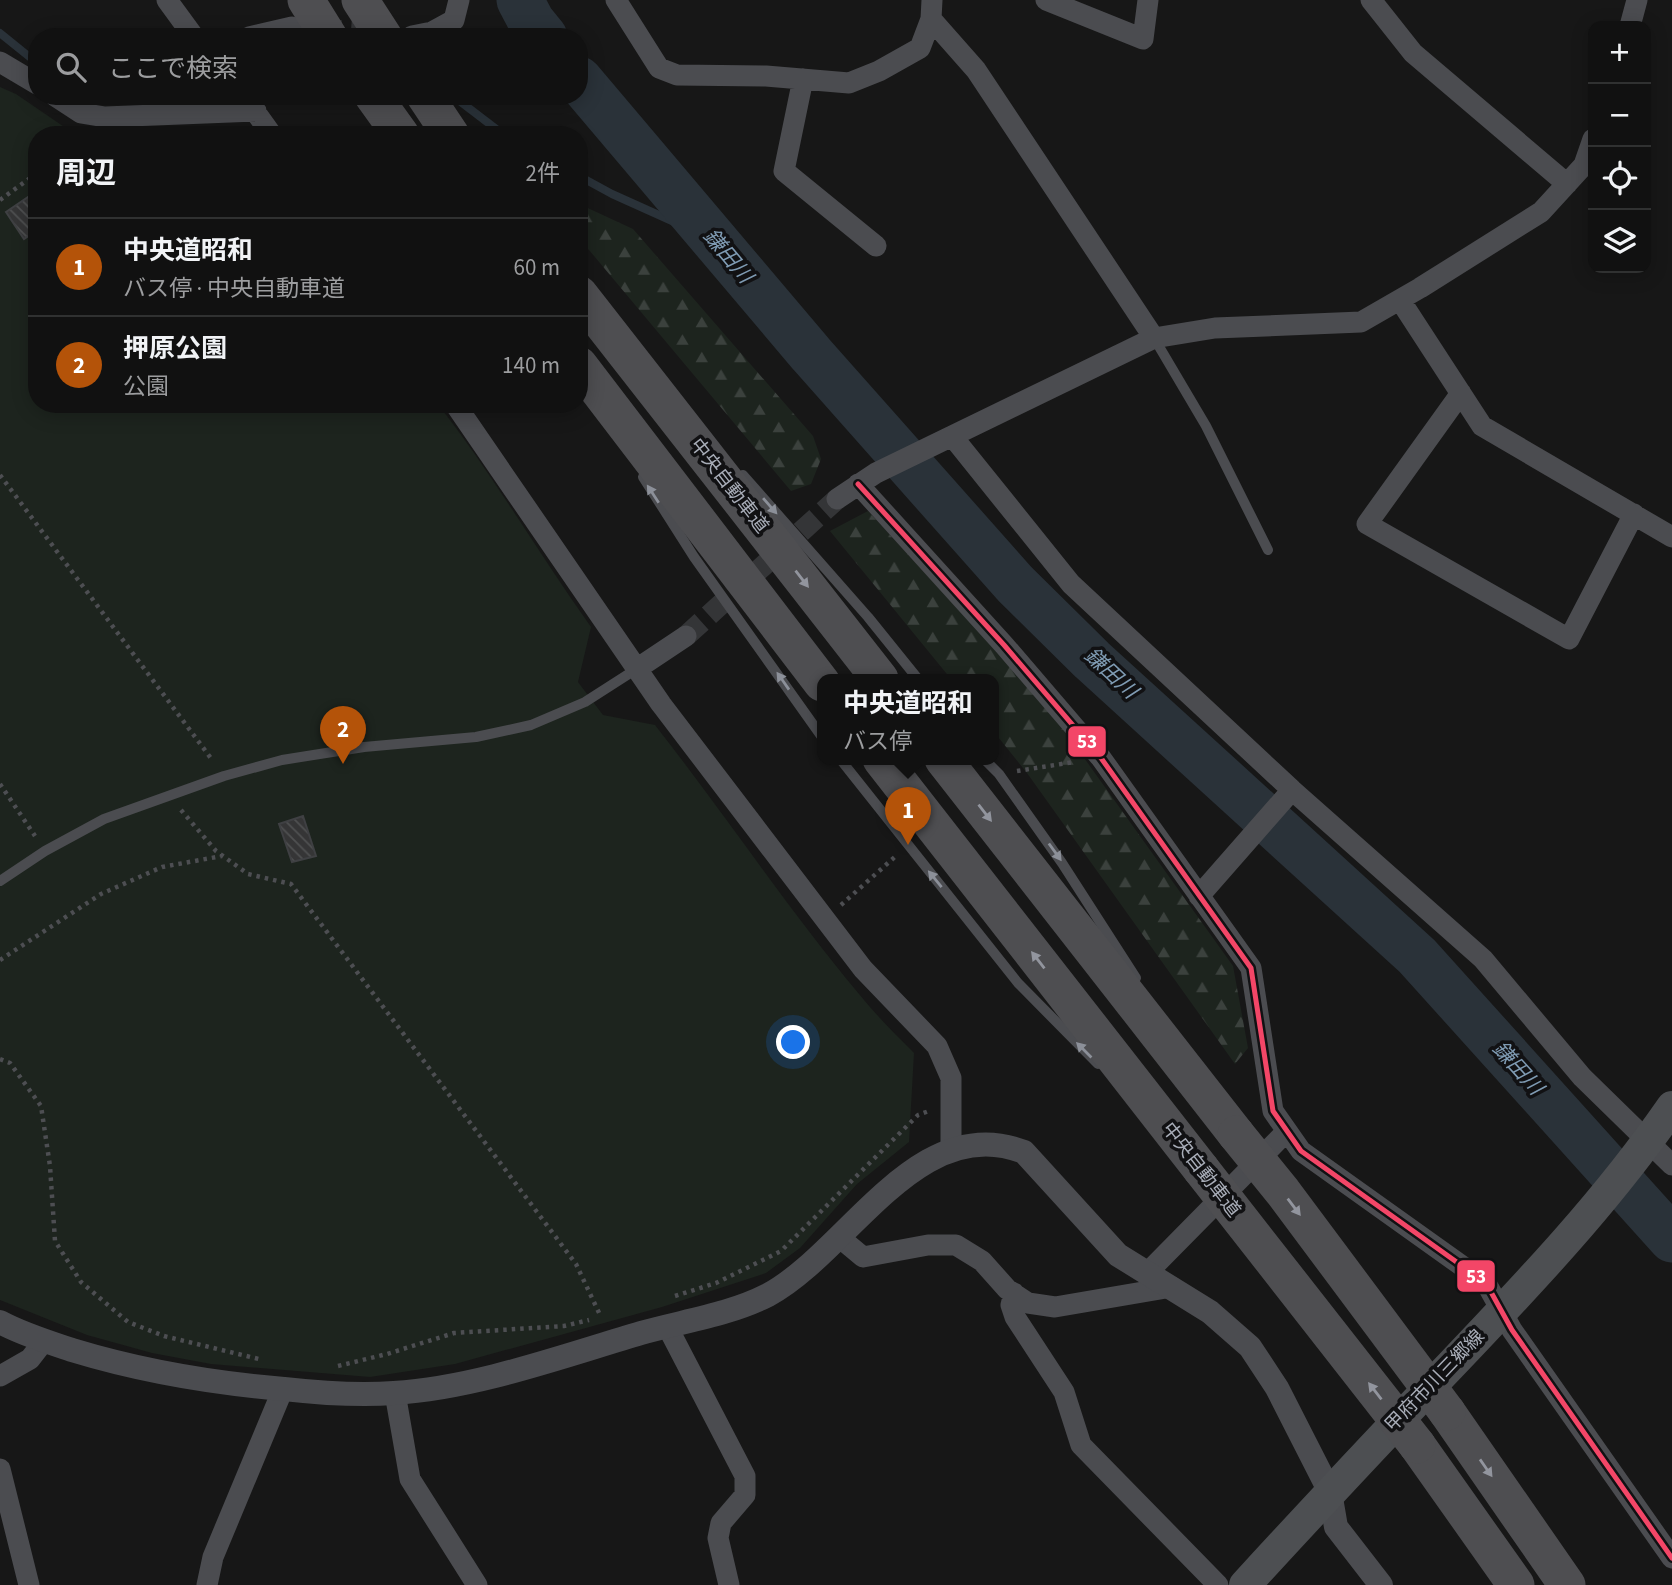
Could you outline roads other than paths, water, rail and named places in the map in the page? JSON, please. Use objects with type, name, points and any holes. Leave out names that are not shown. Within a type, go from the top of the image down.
[{"type":"highway","points":[[360,0],[378,28]]},
{"type":"highway","points":[[299,13],[318,28]]},
{"type":"highway","points":[[379,105],[395,126]]},
{"type":"highway","points":[[431,105],[445,126]]},
{"type":"highway","name":"中央自動車道","points":[[588,303],[876,674]]},
{"type":"highway","points":[[588,377],[817,676]]},
{"type":"highway","name":"中央自動車道","points":[[886,765],[1417,1445],[1516,1585]]},
{"type":"highway","points":[[948,765],[1283,1192],[1447,1412],[1567,1585]]},
{"type":"main road","name":"甲府市川三郷線","points":[[1245,1585],[1330,1492],[1529,1285],[1597,1207],[1672,1107]]},
{"type":"street","points":[[167,0],[187,28]]},
{"type":"street","points":[[439,28],[454,20],[459,0]]},
{"type":"street","points":[[616,0],[659,68],[677,75],[765,76],[849,83],[879,71],[920,48],[932,10]]},
{"type":"street","points":[[1046,0],[1143,39],[1148,0]]},
{"type":"street","points":[[1371,0],[1413,53],[1567,184]]},
{"type":"street","points":[[1631,21],[1637,0]]},
{"type":"street","points":[[932,10],[976,70],[1154,338]]},
{"type":"street","points":[[268,28],[299,13]]},
{"type":"street","points":[[0,62],[28,79]]},
{"type":"street","points":[[803,79],[784,171],[876,246]]},
{"type":"street","points":[[69,105],[81,113],[105,117],[239,105]]},
{"type":"street","points":[[251,105],[266,126]]},
{"type":"street","points":[[837,499],[867,479],[1154,338],[1215,328],[1361,322],[1541,212],[1584,164],[1590,147]]},
{"type":"street","points":[[1401,300],[1482,426],[1672,537]]},
{"type":"street","points":[[1461,393],[1367,524],[1569,639],[1634,514]]},
{"type":"street","points":[[461,413],[661,704],[863,969],[937,1046],[951,1078],[951,1150]]},
{"type":"street","points":[[946,439],[1071,584],[1292,790],[1483,959],[1582,1077],[1645,1146],[1672,1165]]},
{"type":"street","points":[[867,479],[1101,758],[1251,968],[1273,1111],[1301,1151],[1486,1283],[1503,1310],[1511,1330],[1672,1558]]},
{"type":"street","points":[[638,668],[686,636]]},
{"type":"street","points":[[1199,896],[1292,790]]},
{"type":"street","points":[[1149,1272],[1287,1131]]},
{"type":"street","points":[[0,1322],[44,1341],[94,1357],[169,1374],[335,1394],[395,1394],[457,1384],[741,1307],[769,1294],[806,1269],[900,1180],[926,1162],[951,1150],[974,1144],[1005,1144],[1024,1152],[1118,1255],[1209,1312],[1250,1347],[1277,1388],[1330,1492],[1336,1527],[1381,1585]]},
{"type":"street","points":[[839,1237],[863,1256],[928,1245],[956,1245],[982,1261],[1007,1289],[1028,1303],[1055,1307],[1171,1287]]},
{"type":"street","points":[[1014,1293],[1012,1305],[1015,1317],[1064,1392],[1081,1445],[1218,1585]]},
{"type":"street","points":[[667,1326],[745,1476],[745,1495],[721,1523],[718,1538],[729,1585]]},
{"type":"street","points":[[0,1376],[30,1359],[44,1341]]},
{"type":"street","points":[[207,1585],[213,1557],[283,1389]]},
{"type":"street","points":[[395,1394],[410,1479],[477,1585]]},
{"type":"street","points":[[0,1469],[29,1585]]},
{"type":"lane","points":[[588,301],[678,402]]},
{"type":"lane","points":[[1154,338],[1206,426],[1268,550]]},
{"type":"lane","points":[[588,393],[601,413]]},
{"type":"lane","points":[[733,464],[868,617],[914,674]]},
{"type":"lane","points":[[637,468],[694,557],[817,730]]},
{"type":"lane","points":[[0,881],[45,851],[104,819],[224,776],[282,760],[364,747],[476,737],[531,725],[585,702],[638,668]]},
{"type":"lane","points":[[845,765],[1018,983],[1104,1071]]},
{"type":"lane","points":[[990,765],[1062,863],[1142,987]]},
{"type":"lane","points":[[1163,1021],[1236,1134]]},
{"type":"lane","points":[[1133,1100],[1201,1169]]},
{"type":"waterway","name":"鎌田川","points":[[520,0],[537,28]]},
{"type":"waterway","points":[[0,33],[28,56]]},
{"type":"waterway","name":"鎌田川","points":[[588,91],[811,354],[1015,584],[1092,660],[1417,956],[1672,1239]]},
{"type":"waterway","points":[[465,105],[492,126]]},
{"type":"waterway","points":[[588,181],[712,239]]},
{"type":"tunnel","points":[[686,636],[837,499]]},
{"type":"place","name":"押原公園","points":[[343,764]]},
{"type":"place","name":"中央道昭和","points":[[908,845]]}]
